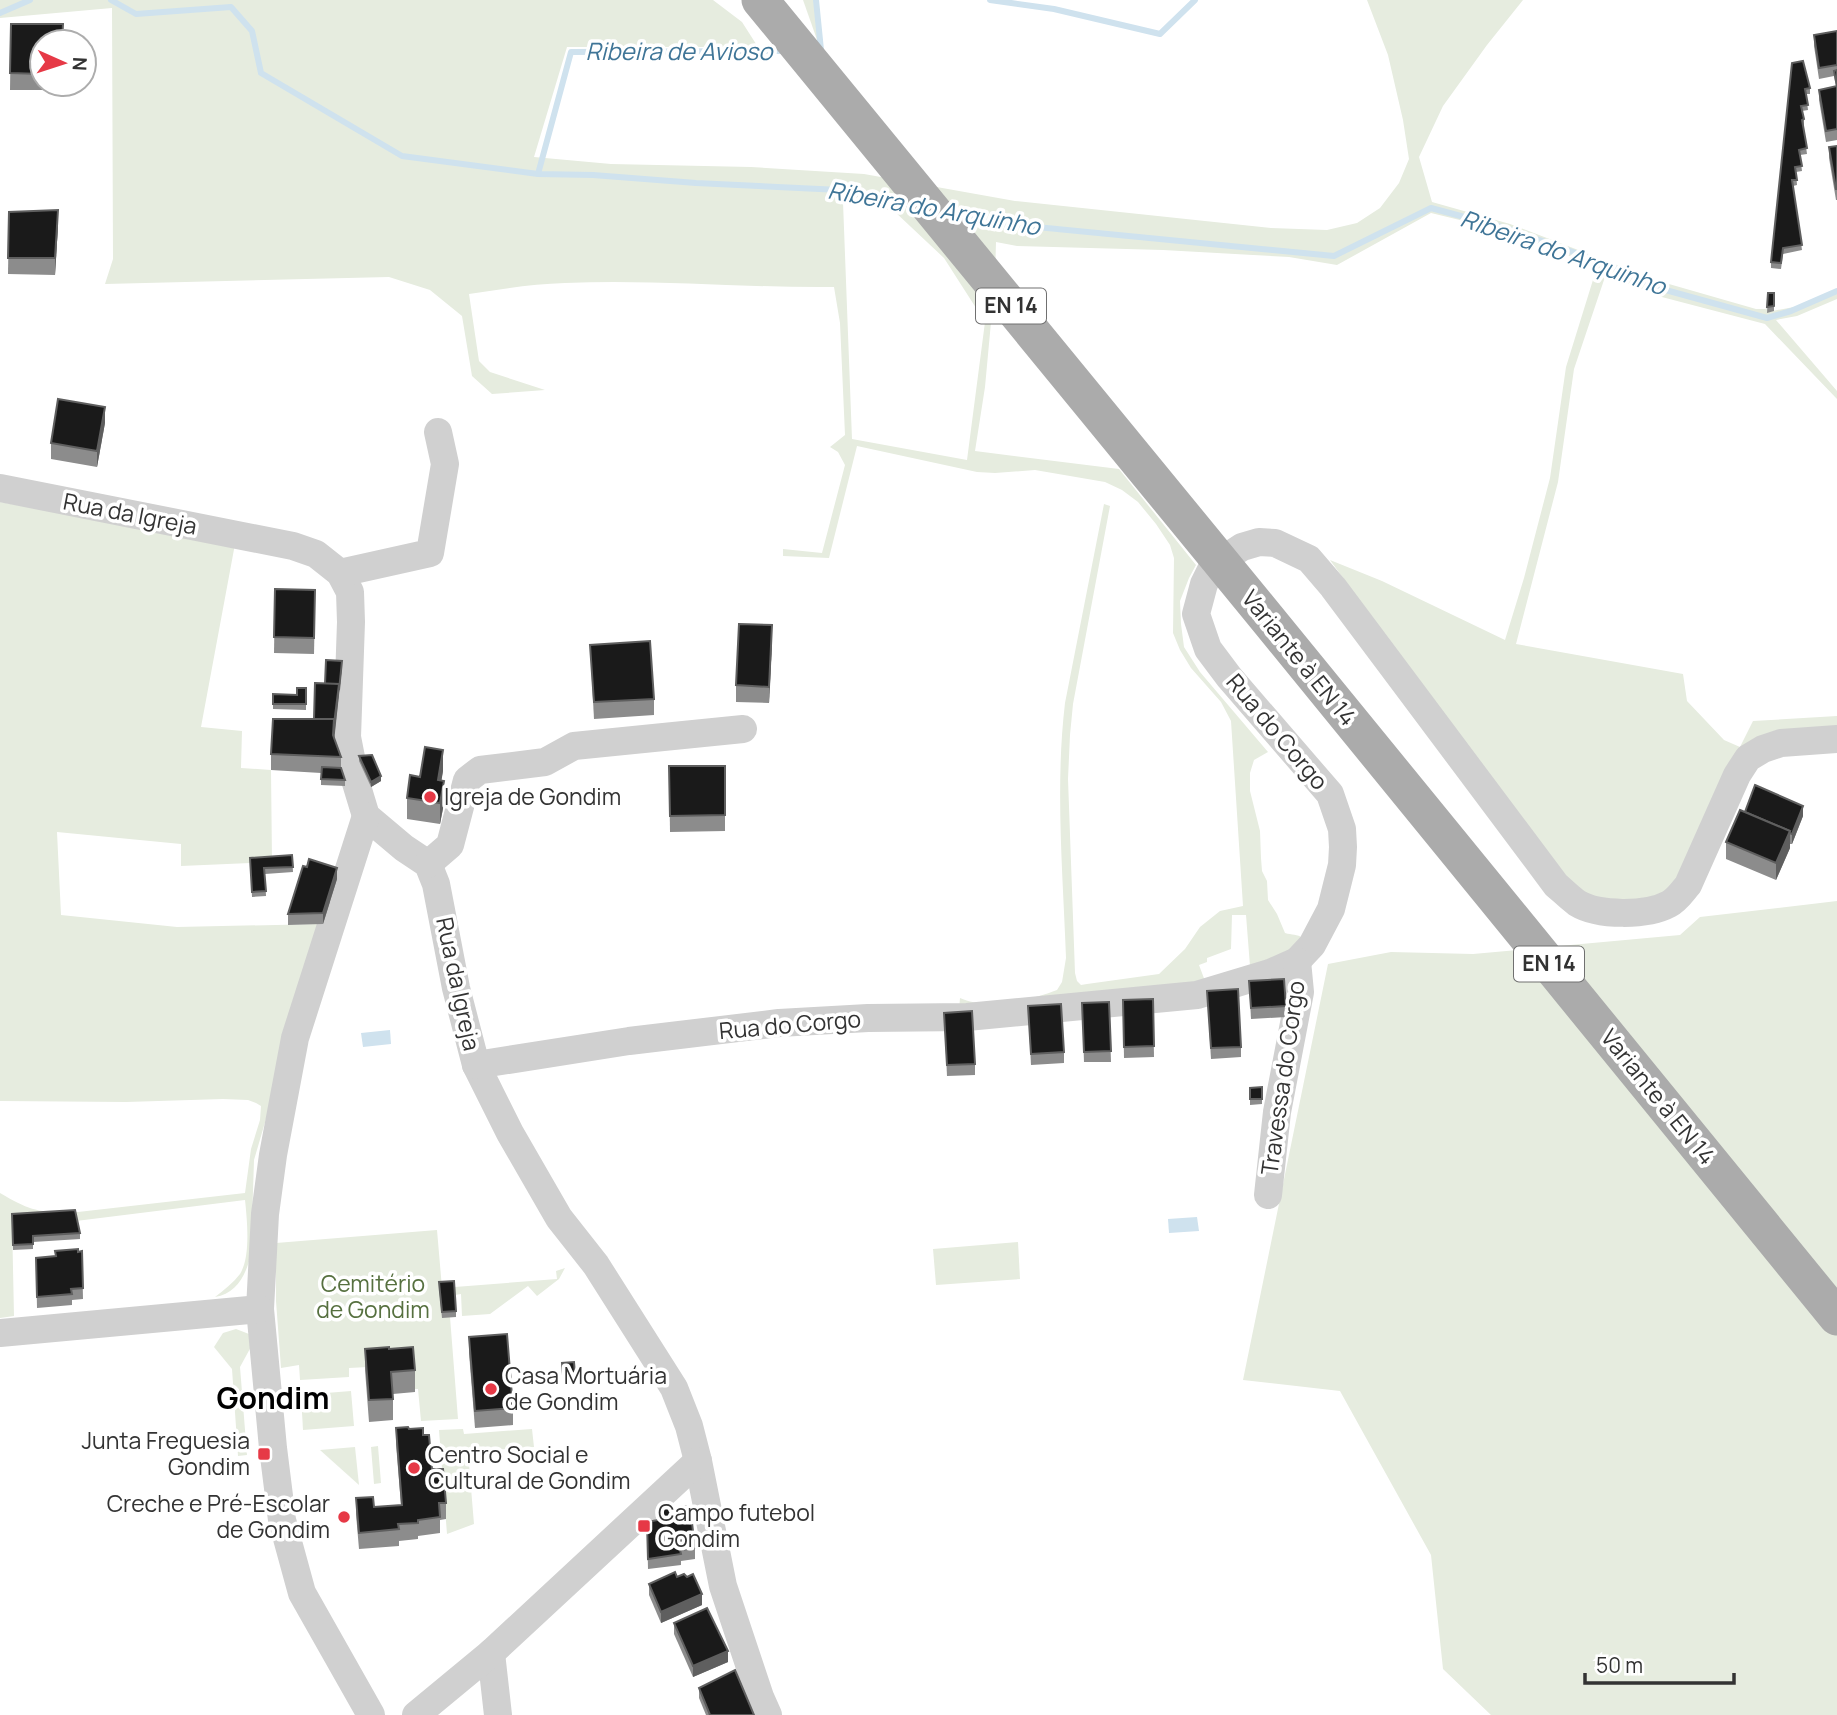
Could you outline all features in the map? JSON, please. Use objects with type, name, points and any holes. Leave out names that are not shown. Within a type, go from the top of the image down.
[{"type":"main road","name":"Variante à EN 14","points":[[760,0],[1837,1317]]},
{"type":"street","points":[[438,432],[445,464],[430,553],[340,573],[350,592],[347,737],[366,816],[428,864],[450,845],[467,779],[480,770],[545,762],[574,746],[743,729]]},
{"type":"street","name":"Rua da Igreja","points":[[0,488],[293,546],[316,554],[340,573]]},
{"type":"street","name":"Rua do Corgo","points":[[476,1065],[629,1041],[779,1023],[868,1018],[967,1017],[1197,995],[1270,973],[1297,961],[1312,945],[1331,909],[1342,865],[1342,829],[1330,794],[1208,649],[1196,614],[1204,584],[1213,566],[1242,547],[1259,542],[1275,543],[1309,559],[1333,587],[1556,885],[1578,904],[1599,911],[1622,913],[1644,912],[1676,900],[1688,885],[1737,775],[1748,758],[1781,743],[1837,739]]},
{"type":"street","points":[[366,816],[295,1038],[265,1214],[260,1309],[282,1520],[302,1593],[371,1715]]},
{"type":"street","name":"Rua da Igreja","points":[[428,864],[436,884],[456,988],[476,1065],[510,1133],[559,1218],[596,1265],[674,1388],[689,1426],[698,1461],[723,1586],[768,1715]]},
{"type":"street","name":"Travessa do Corgo","points":[[1268,1195],[1277,1112],[1300,992],[1297,961]]},
{"type":"street","points":[[0,1333],[260,1309]]},
{"type":"street","points":[[416,1715],[491,1653],[698,1461]]},
{"type":"street","points":[[491,1653],[498,1715]]},
{"type":"green space","points":[[0,0],[713,0],[742,22],[758,47],[567,47],[534,157],[611,164],[751,167],[864,174],[1015,201],[1271,228],[1327,230],[1357,223],[1380,208],[1399,183],[1409,159],[1388,55],[1367,0],[1523,0],[1443,106],[1419,157],[1432,202],[1510,224],[1662,282],[1756,309],[1767,309],[1767,312],[1794,307],[1837,289],[1837,299],[1797,316],[1776,320],[1837,391],[1837,399],[1765,324],[1658,296],[1606,274],[1574,369],[1558,482],[1516,644],[1683,674],[1687,701],[1724,740],[1740,747],[1753,721],[1837,716],[1837,731],[1785,734],[1758,742],[1743,755],[1688,871],[1671,894],[1661,901],[1643,907],[1625,908],[1595,901],[1579,892],[1556,872],[1330,560],[1382,581],[1505,640],[1550,478],[1566,367],[1597,267],[1505,231],[1431,213],[1337,265],[1289,257],[1017,246],[996,242],[985,387],[975,451],[1119,469],[1196,565],[1180,601],[1184,647],[1200,672],[1268,752],[1254,760],[1250,773],[1250,791],[1260,831],[1262,871],[1267,881],[1268,900],[1285,933],[1303,938],[1277,962],[1252,968],[1246,915],[1232,915],[1231,949],[1207,958],[1207,962],[1199,965],[1205,981],[1166,989],[1076,996],[1072,999],[959,1010],[960,998],[982,1003],[1008,1002],[1057,990],[1062,982],[1066,958],[1061,831],[1062,735],[1065,703],[1104,504],[1110,506],[1073,704],[1070,735],[1068,779],[1077,981],[1081,985],[1159,974],[1185,949],[1200,927],[1220,911],[1243,906],[1231,721],[1221,702],[1191,668],[1180,650],[1173,633],[1174,558],[1170,545],[1138,502],[1105,482],[1035,470],[977,472],[857,446],[829,558],[783,556],[783,549],[822,553],[845,465],[838,452],[830,447],[845,435],[840,323],[834,287],[598,282],[541,284],[469,294],[479,361],[490,372],[545,390],[492,394],[472,376],[462,316],[430,290],[389,277],[105,284],[113,259],[112,8],[0,18]],"holes":[[[843,202],[894,211],[944,258],[985,322],[967,460],[852,439]]]},
{"type":"green space","points":[[803,0],[816,0],[821,51]]},
{"type":"green space","points":[[0,502],[235,544],[201,727],[242,731],[241,768],[271,770],[272,862],[181,866],[181,844],[57,832],[61,915],[177,927],[320,924],[254,1160],[249,1261],[240,1281],[223,1295],[215,1297],[240,1274],[246,1258],[245,1200],[76,1221],[12,1220],[14,1316],[0,1318],[0,1193],[29,1208],[78,1212],[245,1193],[261,1106],[248,1100],[223,1099],[126,1102],[0,1101]]},
{"type":"green space","points":[[1837,901],[1837,1715],[1491,1715],[1443,1669],[1431,1555],[1340,1391],[1243,1380],[1328,964],[1391,952],[1473,954],[1680,935],[1700,917]]},
{"type":"green space","name":"Cemitério de Gondim","points":[[437,1230],[442,1288],[557,1279],[556,1271],[565,1268],[559,1279],[537,1296],[528,1286],[490,1314],[462,1316],[461,1294],[455,1295],[450,1317],[458,1419],[421,1421],[418,1389],[368,1367],[349,1368],[349,1377],[300,1380],[299,1365],[281,1368],[276,1301],[276,1243]]},
{"type":"green space","points":[[1018,1242],[1020,1279],[936,1285],[933,1249]]},
{"type":"green space","points":[[236,1329],[249,1334],[252,1345],[240,1367],[247,1455],[238,1456],[232,1369],[214,1347],[223,1333]]},
{"type":"green space","points":[[351,1391],[354,1426],[303,1430],[301,1395]]},
{"type":"green space","points":[[463,1429],[464,1434],[532,1429],[534,1447],[468,1452],[474,1524],[447,1534],[439,1430]]},
{"type":"green space","points":[[378,1446],[381,1483],[374,1484],[371,1447]]},
{"type":"green space","points":[[355,1447],[359,1485],[320,1450]]},
{"type":"water","points":[[390,1030],[391,1044],[363,1047],[361,1033]]},
{"type":"water","points":[[1197,1217],[1199,1231],[1169,1233],[1168,1219]]},
{"type":"building","points":[[11,24],[63,24],[63,28],[28,28],[28,74],[10,73]]},
{"type":"building","points":[[1837,31],[1837,65],[1819,68],[1814,35]]},
{"type":"building","points":[[1803,61],[1810,88],[1805,89],[1808,105],[1801,106],[1807,148],[1799,150],[1802,166],[1795,167],[1797,180],[1792,180],[1802,245],[1783,248],[1781,263],[1771,262],[1792,63]]},
{"type":"building","points":[[1837,86],[1837,129],[1826,131],[1819,90]]},
{"type":"building","points":[[1837,146],[1837,189],[1836,189],[1829,147]]},
{"type":"building","points":[[58,210],[55,258],[8,258],[9,212]]},
{"type":"building","points":[[1768,293],[1774,293],[1774,306],[1767,307]]},
{"type":"building","points":[[58,399],[105,407],[97,451],[51,443]]},
{"type":"building","points":[[275,589],[315,590],[314,638],[274,637]]},
{"type":"building","points":[[739,624],[772,625],[769,687],[736,685]]},
{"type":"building","points":[[650,641],[654,699],[594,702],[590,645]]},
{"type":"building","points":[[326,660],[342,661],[339,690],[339,684],[325,684]]},
{"type":"building","points":[[315,683],[339,684],[334,724],[334,719],[314,719]]},
{"type":"building","points":[[297,688],[306,688],[306,704],[273,704],[273,694],[297,695]]},
{"type":"building","points":[[273,719],[334,719],[333,735],[341,757],[271,754]]},
{"type":"building","points":[[425,747],[443,750],[438,780],[444,781],[440,803],[407,798],[410,775],[420,777]]},
{"type":"building","points":[[372,755],[381,776],[371,782],[359,756]]},
{"type":"building","points":[[669,766],[725,766],[725,815],[670,816]]},
{"type":"building","points":[[322,767],[341,768],[345,780],[321,779]]},
{"type":"building","points":[[1755,785],[1803,806],[1792,834],[1745,812]]},
{"type":"building","points":[[1740,810],[1790,831],[1776,863],[1726,842]]},
{"type":"building","points":[[292,855],[293,867],[264,868],[266,891],[252,892],[250,858]]},
{"type":"building","points":[[309,859],[337,868],[323,913],[288,914],[303,866],[307,867]]},
{"type":"building","points":[[1284,979],[1286,1006],[1251,1008],[1249,981]]},
{"type":"building","points":[[1238,989],[1241,1047],[1211,1048],[1207,991]]},
{"type":"building","points":[[1153,999],[1154,1046],[1124,1047],[1123,1000]]},
{"type":"building","points":[[1109,1002],[1111,1051],[1084,1052],[1082,1003]]},
{"type":"building","points":[[1061,1004],[1064,1052],[1031,1054],[1028,1006]]},
{"type":"building","points":[[972,1011],[975,1064],[947,1065],[944,1013]]},
{"type":"building","points":[[1262,1087],[1262,1099],[1250,1099],[1250,1088]]},
{"type":"building","points":[[75,1210],[80,1233],[33,1236],[33,1244],[13,1245],[12,1214]]},
{"type":"building","points":[[78,1249],[78,1252],[82,1251],[83,1288],[71,1289],[72,1294],[37,1297],[36,1258],[56,1256],[55,1251]]},
{"type":"building","points":[[454,1281],[456,1311],[442,1312],[439,1282]]},
{"type":"building","name":"Casa Mortuária de Gondim","points":[[507,1334],[513,1408],[475,1411],[469,1337]]},
{"type":"building","points":[[413,1347],[415,1370],[391,1372],[393,1399],[369,1400],[365,1349]]},
{"type":"building","points":[[574,1362],[575,1374],[563,1375],[562,1363]]},
{"type":"building","points":[[396,1428],[423,1428],[423,1435],[429,1435],[432,1469],[443,1469],[446,1503],[439,1503],[440,1517],[418,1520],[418,1523],[398,1524],[399,1529],[359,1533],[356,1498],[373,1497],[374,1507],[402,1505]]},
{"type":"building","points":[[690,1506],[695,1548],[680,1550],[681,1554],[648,1559],[647,1522],[663,1519],[662,1509]]},
{"type":"building","points":[[675,1572],[677,1577],[693,1574],[702,1594],[661,1612],[649,1584]]},
{"type":"building","points":[[707,1608],[728,1651],[693,1666],[674,1623]]},
{"type":"building","points":[[735,1670],[754,1715],[710,1715],[699,1688]]},
{"type":"waterway","name":"Ribeira do Arquinho","points":[[0,13],[30,0]]},
{"type":"waterway","name":"Ribeira do Arquinho","points":[[111,0],[136,14],[231,7],[252,31],[261,73],[402,156],[538,174],[840,190],[911,205]]},
{"type":"waterway","name":"Ribeira de Avioso","points":[[816,0],[821,50]]},
{"type":"waterway","name":"Ribeira de Avioso","points":[[990,0],[1054,9],[1160,34],[1195,0]]},
{"type":"waterway","name":"Ribeira de Avioso","points":[[538,174],[571,52],[786,51]]},
{"type":"waterway","name":"Ribeira do Arquinho","points":[[955,214],[995,223],[1334,256],[1431,208],[1509,229],[1603,263],[1662,289],[1767,318],[1791,311],[1837,291]]},
{"type":"place","name":"Igreja de Gondim","points":[[430,797]]},
{"type":"place","name":"Casa Mortuária de Gondim","points":[[491,1389]]},
{"type":"place","name":"Junta Freguesia Gondim","points":[[264,1454]]},
{"type":"place","name":"Centro Social e Cultural de Gondim","points":[[414,1468]]},
{"type":"place","name":"Creche e Pré-Escolar de Gondim","points":[[344,1517]]},
{"type":"place","name":"Campo futebol Gondim","points":[[644,1526]]},
{"type":"district","name":"Gondim","points":[[273,1399]]}]
